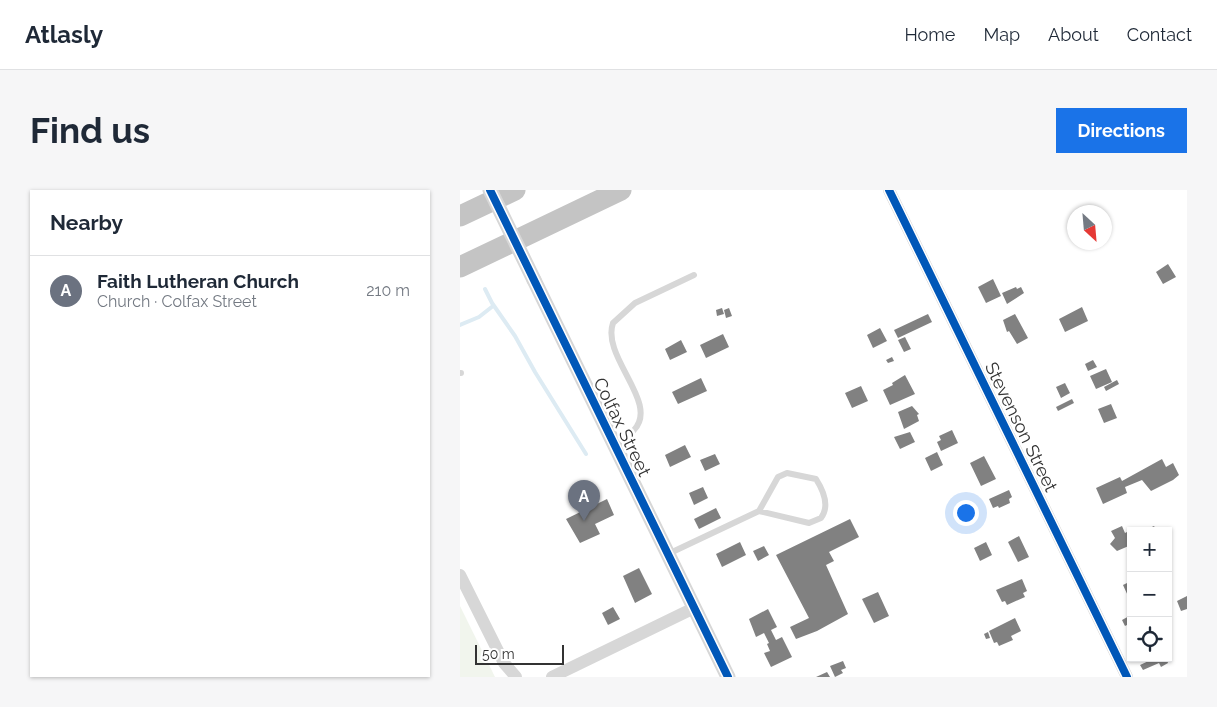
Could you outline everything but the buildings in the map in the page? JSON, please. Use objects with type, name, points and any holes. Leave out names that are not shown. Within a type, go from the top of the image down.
[{"type":"highway","points":[[460,216],[515,190]]},
{"type":"highway","points":[[460,267],[621,190]]},
{"type":"street","name":"Colfax Street","points":[[490,190],[728,677]]},
{"type":"street","name":"Stevenson Street","points":[[889,190],[1127,677]]},
{"type":"street","points":[[460,575],[500,657],[512,676]]},
{"type":"street","points":[[552,677],[694,608]]},
{"type":"lane","points":[[613,443],[634,430],[641,416],[636,397],[611,343],[613,323],[635,303],[694,275]]},
{"type":"lane","points":[[668,554],[760,511],[778,477],[787,473],[816,479],[821,487],[826,506],[821,518],[809,524],[760,511]]},
{"type":"shaded area","points":[[460,606],[495,677],[460,677]]},
{"type":"waterway","points":[[485,289],[586,454]]},
{"type":"waterway","points":[[460,325],[479,317],[493,306]]},
{"type":"cycle path","points":[[490,190],[728,677]]},
{"type":"cycle path","points":[[889,190],[1127,677]]},
{"type":"place","name":"Faith Lutheran Church","points":[[584,521]]}]
